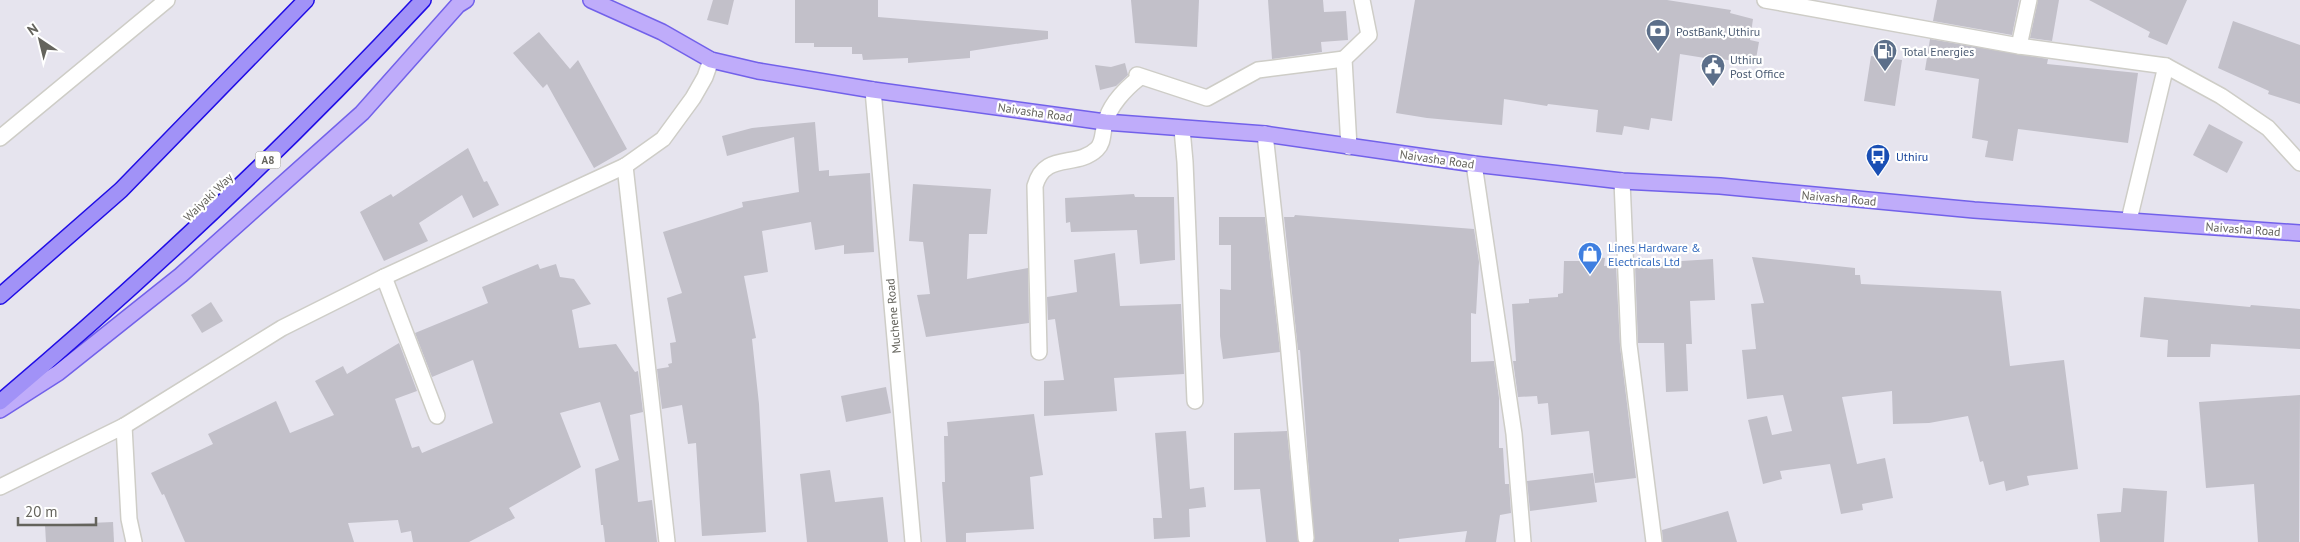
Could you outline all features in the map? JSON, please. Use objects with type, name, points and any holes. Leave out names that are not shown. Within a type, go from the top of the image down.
[{"type":"highway","points":[[0,296],[121,190],[306,0]]},
{"type":"highway","name":"Waiyaki Way","points":[[5,398],[169,255],[256,173],[423,0]]},
{"type":"main road","points":[[0,410],[58,373],[181,275],[362,113],[458,6],[466,0]]},
{"type":"main road","name":"Naivasha Road","points":[[591,0],[662,32],[711,60],[758,71],[873,90],[1105,122],[1265,134],[1474,164],[1622,180],[1720,186],[1825,198],[2300,233]]},
{"type":"street","points":[[0,138],[168,0]]},
{"type":"street","points":[[1039,352],[1035,186],[1038,174],[1047,166],[1090,154],[1098,148],[1102,140],[1105,122],[1124,90],[1139,78],[1137,75],[1207,98],[1258,70],[1344,58],[1369,36],[1362,0]]},
{"type":"street","points":[[1765,0],[2019,46],[2166,66],[2221,96],[2268,128],[2300,163]]},
{"type":"street","points":[[2019,46],[2029,0]]},
{"type":"street","points":[[1344,58],[1349,147]]},
{"type":"street","points":[[0,487],[124,426],[282,328],[384,277],[625,166],[663,139],[689,104],[705,77],[711,60]]},
{"type":"street","points":[[2129,220],[2166,66]]},
{"type":"street","name":"Muchene Road","points":[[873,90],[913,542]]},
{"type":"street","points":[[1182,129],[1195,401]]},
{"type":"street","points":[[1265,134],[1288,342],[1306,538]]},
{"type":"street","points":[[1474,164],[1514,434],[1523,542]]},
{"type":"street","points":[[625,166],[666,542]]},
{"type":"street","points":[[1622,180],[1629,345],[1654,542]]},
{"type":"street","points":[[384,277],[437,416]]},
{"type":"street","points":[[124,426],[129,519],[134,542]]},
{"type":"building","points":[[713,0],[734,0],[728,25],[707,20]]},
{"type":"building","points":[[795,0],[878,0],[878,17],[1048,31],[1048,39],[970,51],[970,58],[908,63],[908,58],[863,60],[862,54],[852,54],[852,47],[814,47],[814,43],[795,43]]},
{"type":"building","points":[[1131,0],[1199,0],[1197,47],[1135,43]]},
{"type":"building","points":[[1268,0],[1323,0],[1324,12],[1346,11],[1348,40],[1321,42],[1322,52],[1272,59]]},
{"type":"building","points":[[1415,0],[1667,0],[1731,10],[1730,13],[1753,19],[1750,40],[1759,42],[1755,65],[1711,57],[1711,59],[1680,54],[1672,121],[1651,118],[1649,130],[1624,126],[1622,135],[1596,132],[1598,110],[1548,104],[1547,106],[1504,99],[1502,125],[1427,118],[1396,113]]},
{"type":"building","points":[[1937,0],[2019,0],[2012,35],[1933,21]]},
{"type":"building","points":[[2038,0],[2059,0],[2052,41],[2030,38]]},
{"type":"building","points":[[2089,0],[2187,0],[2167,45],[2148,37],[2150,32]]},
{"type":"building","points":[[2233,21],[2300,45],[2300,104],[2268,94],[2269,91],[2218,68]]},
{"type":"building","points":[[539,32],[570,69],[578,60],[627,149],[594,168],[547,84],[543,88],[513,53]]},
{"type":"building","points":[[1930,39],[2048,59],[2047,64],[2138,73],[2128,143],[2018,129],[2013,161],[1985,157],[1988,141],[1972,138],[1979,79],[1925,70]]},
{"type":"building","points":[[1871,56],[1902,60],[1895,106],[1864,101]]},
{"type":"building","points":[[1125,63],[1128,75],[1116,86],[1100,90],[1095,65],[1111,67]]},
{"type":"building","points":[[815,122],[819,171],[829,170],[829,176],[870,173],[874,252],[844,254],[844,245],[815,250],[811,222],[762,231],[768,272],[744,276],[756,338],[752,339],[759,404],[766,532],[702,536],[696,443],[688,444],[682,405],[662,409],[657,369],[669,367],[668,364],[672,363],[670,343],[676,342],[667,298],[682,293],[663,232],[743,207],[742,202],[799,192],[794,137],[727,156],[722,136],[752,128]]},
{"type":"building","points":[[2209,124],[2243,142],[2227,173],[2193,155]]},
{"type":"building","points":[[468,148],[484,182],[487,181],[499,205],[473,218],[462,195],[419,223],[428,241],[384,261],[360,212],[391,194],[393,197]]},
{"type":"building","points":[[913,184],[991,189],[987,234],[969,234],[967,279],[1028,268],[1029,323],[926,337],[917,295],[930,294],[923,242],[909,241]]},
{"type":"building","points":[[1134,194],[1135,197],[1174,197],[1175,260],[1140,264],[1137,230],[1071,232],[1070,222],[1066,223],[1065,198]]},
{"type":"building","points":[[1295,215],[1474,229],[1479,262],[1476,314],[1471,313],[1471,362],[1494,361],[1499,398],[1499,448],[1503,448],[1505,484],[1509,484],[1511,513],[1500,515],[1496,542],[1465,542],[1467,531],[1399,539],[1399,542],[1314,542],[1300,350],[1298,350],[1284,217],[1294,217]]},
{"type":"building","points":[[1219,217],[1265,217],[1280,352],[1223,359],[1220,336],[1220,289],[1231,290],[1231,245],[1219,245]]},
{"type":"building","points":[[1115,253],[1120,306],[1181,304],[1184,374],[1114,378],[1117,411],[1044,416],[1044,381],[1064,380],[1055,319],[1048,320],[1047,297],[1077,292],[1074,260]]},
{"type":"building","points":[[1585,256],[1605,258],[1604,266],[1616,265],[1620,346],[1636,478],[1595,483],[1589,431],[1551,435],[1548,403],[1538,404],[1537,396],[1518,397],[1513,361],[1516,361],[1512,304],[1529,303],[1529,299],[1558,297],[1558,294],[1563,293],[1564,261],[1584,261]]},
{"type":"building","points":[[1752,257],[1855,268],[1855,275],[1860,275],[1861,284],[2001,291],[2010,366],[2064,360],[2078,469],[2027,476],[2029,485],[2006,491],[2004,481],[1989,485],[1983,461],[1980,462],[1968,416],[1929,423],[1893,424],[1892,391],[1842,397],[1857,464],[1885,458],[1893,498],[1862,504],[1863,510],[1841,514],[1830,464],[1780,471],[1782,479],[1763,484],[1748,420],[1767,416],[1772,435],[1792,431],[1783,395],[1747,399],[1742,350],[1756,349],[1751,304],[1764,303]]},
{"type":"building","points":[[1713,259],[1715,300],[1690,301],[1692,344],[1686,344],[1688,391],[1666,392],[1664,343],[1638,343],[1635,264]]},
{"type":"building","points":[[538,264],[540,269],[556,264],[560,277],[574,279],[591,304],[572,310],[579,348],[616,344],[635,372],[638,371],[643,412],[630,415],[638,502],[652,500],[657,542],[605,542],[603,525],[601,525],[595,469],[619,460],[600,402],[560,413],[581,467],[509,508],[515,518],[469,542],[413,542],[411,531],[401,533],[398,520],[348,523],[354,542],[185,542],[164,494],[162,495],[151,473],[213,444],[208,434],[276,401],[290,433],[334,415],[315,381],[343,366],[347,374],[399,343],[417,391],[395,399],[412,448],[419,446],[422,453],[493,423],[473,360],[432,377],[415,333],[488,303],[482,287]]},
{"type":"building","points":[[2144,297],[2250,307],[2251,305],[2300,309],[2300,349],[2211,344],[2210,357],[2167,357],[2168,340],[2140,337]]},
{"type":"building","points":[[211,302],[223,321],[202,333],[191,315]]},
{"type":"building","points":[[886,387],[891,413],[846,422],[841,396]]},
{"type":"building","points":[[2300,395],[2299,542],[2258,542],[2254,484],[2206,488],[2199,402]]},
{"type":"building","points":[[1034,414],[1043,475],[1030,477],[1034,529],[966,533],[966,542],[946,542],[942,482],[945,482],[944,436],[948,436],[947,422]]},
{"type":"building","points":[[1186,431],[1190,489],[1204,487],[1206,507],[1189,509],[1190,537],[1154,539],[1153,518],[1162,518],[1155,433]]},
{"type":"building","points":[[1287,431],[1298,542],[1266,542],[1260,489],[1234,490],[1234,433]]},
{"type":"building","points":[[830,470],[835,502],[883,497],[888,542],[807,542],[800,474]]},
{"type":"building","points":[[1593,473],[1597,502],[1530,511],[1527,481]]},
{"type":"building","points":[[2123,488],[2167,491],[2164,542],[2100,542],[2097,514],[2121,512]]},
{"type":"building","points":[[1728,511],[1737,542],[1663,542],[1662,530]]},
{"type":"building","points":[[113,522],[114,542],[46,542],[45,525]]},
{"type":"place","name":"PostBank, Uthiru","points":[[1658,52]]},
{"type":"place","name":"Total Energies","points":[[1885,72]]},
{"type":"place","name":"Uthiru Post Office","points":[[1713,87]]},
{"type":"place","name":"Uthiru","points":[[1878,177]]},
{"type":"place","name":"Lines Hardware & Electricals Ltd","points":[[1590,275]]}]
